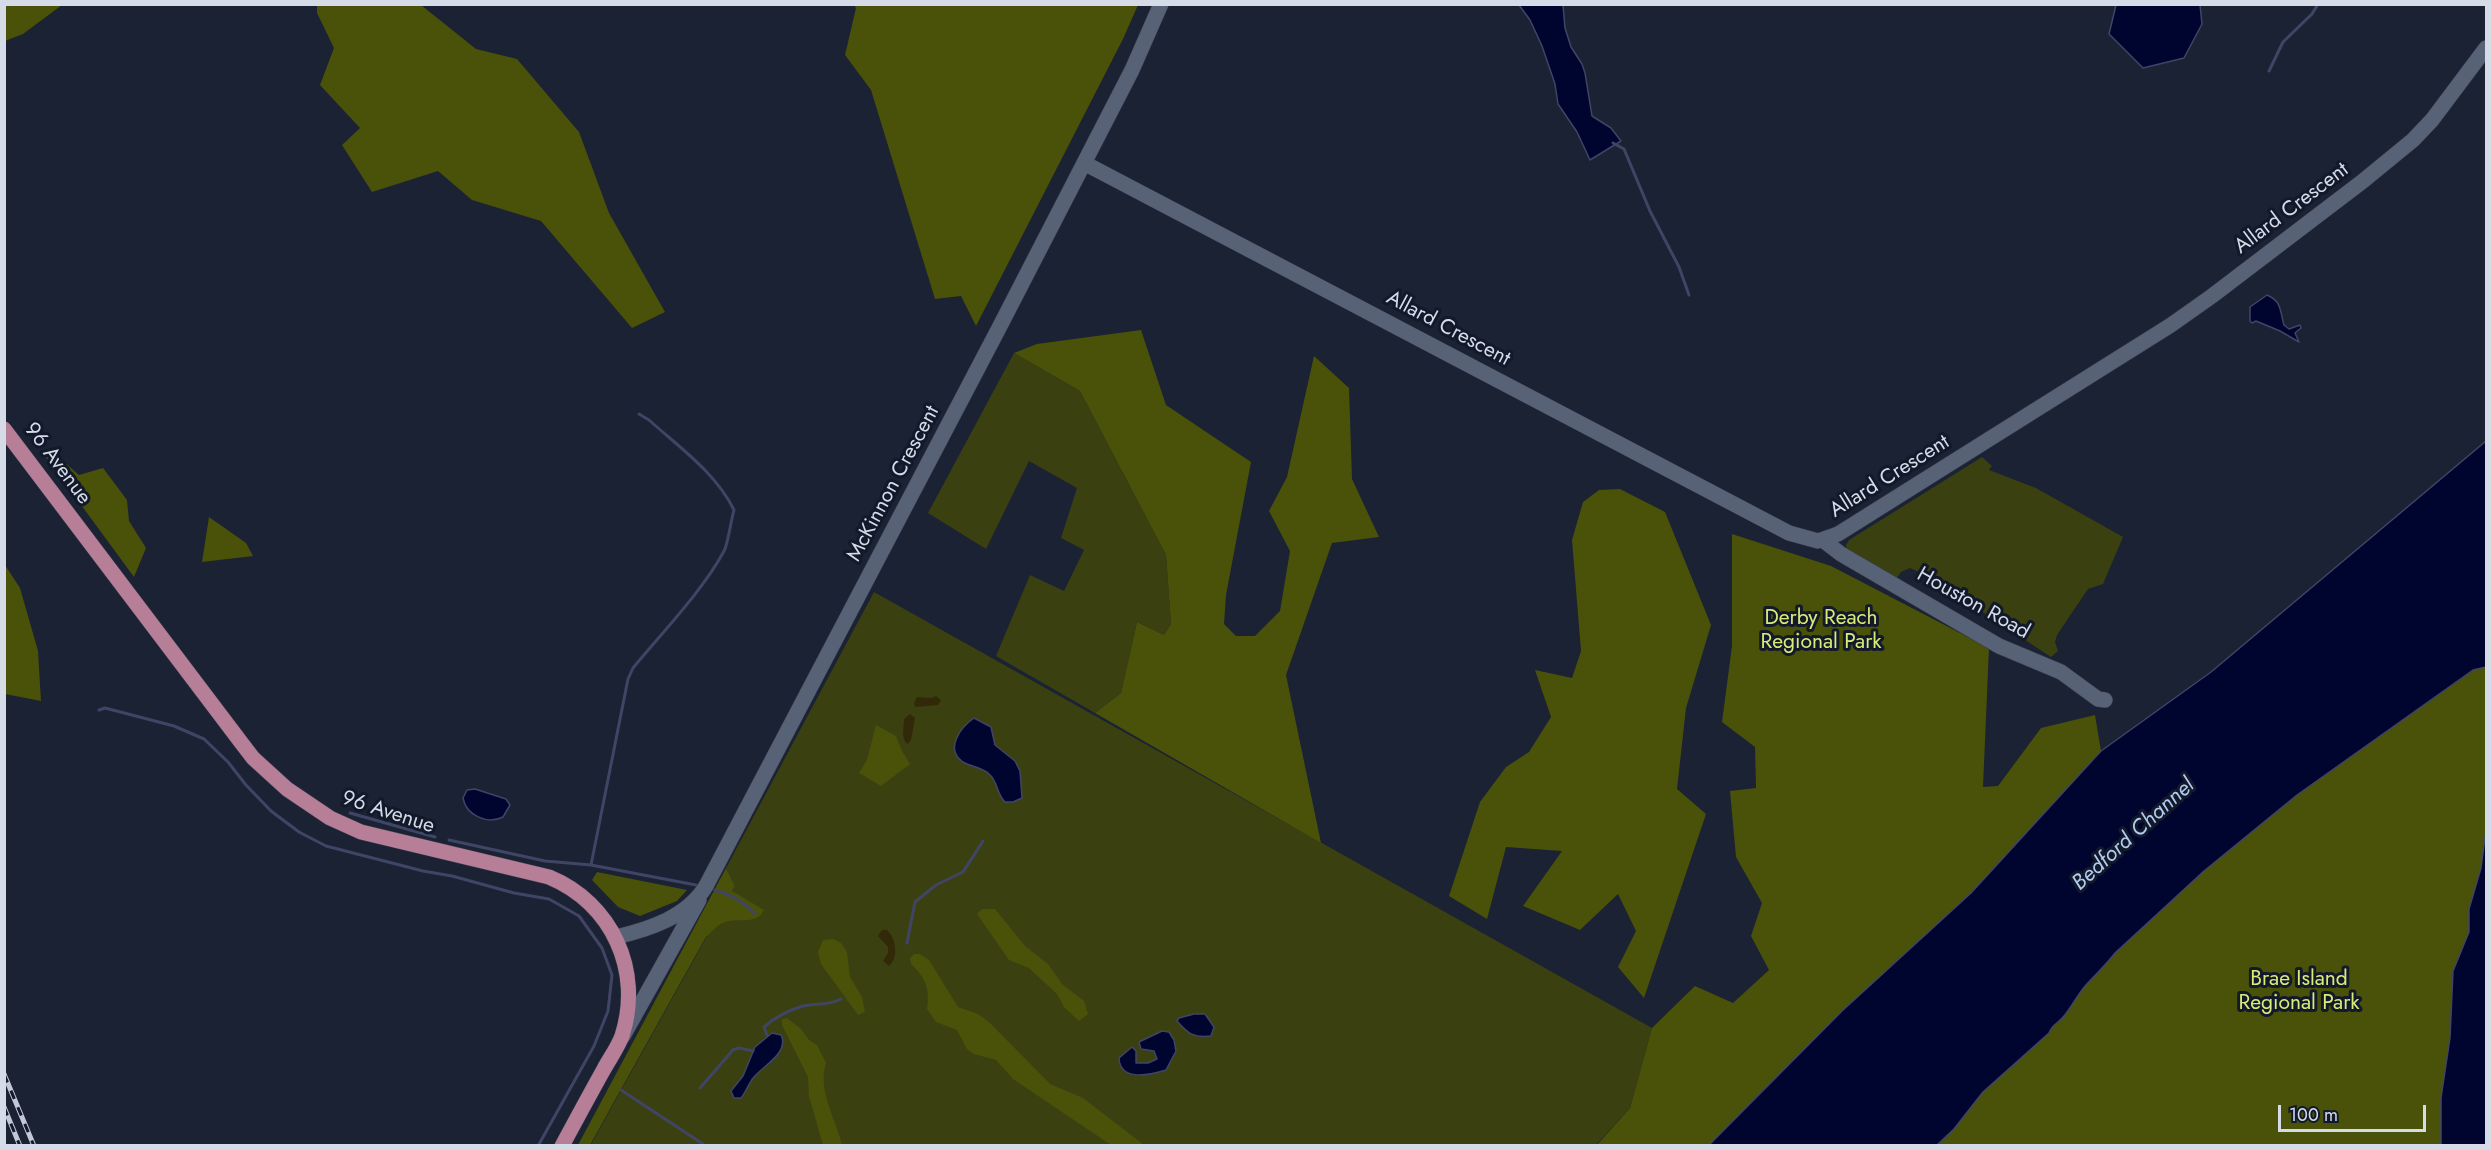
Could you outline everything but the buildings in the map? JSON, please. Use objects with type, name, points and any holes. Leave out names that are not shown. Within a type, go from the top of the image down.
[{"type":"main road","name":"96 Avenue","points":[[4,429],[240,741],[254,758],[287,789],[330,818],[362,832],[559,881],[594,907],[616,937],[625,961],[629,986],[628,1008],[621,1037],[562,1146]]},
{"type":"street","name":"McKinnon Crescent","points":[[616,937],[664,922],[677,915],[702,892],[883,553],[1132,70],[1161,4]]},
{"type":"street","name":"Allard Crescent","points":[[1084,163],[1566,414],[1757,517],[1800,537],[1812,541],[1824,541],[2096,373],[2212,296],[2405,147],[2432,120],[2487,48]]},
{"type":"street","name":"Houston Road","points":[[1824,541],[1841,554],[2000,646],[2061,672],[2098,699],[2105,700]]},
{"type":"street","points":[[621,1037],[702,892]]},
{"type":"green space","points":[[5,4],[62,5],[23,34],[5,41]]},
{"type":"green space","points":[[317,5],[421,5],[476,49],[517,59],[579,132],[609,213],[665,312],[632,328],[541,221],[472,200],[438,171],[372,192],[342,145],[360,128],[320,85],[334,48],[317,13]]},
{"type":"green space","points":[[854,5],[1138,5],[1123,39],[976,326],[961,296],[935,299],[871,90],[845,55],[856,8]]},
{"type":"green space","points":[[1141,330],[1166,405],[1251,462],[1226,595],[1224,624],[1236,636],[1255,636],[1280,611],[1290,551],[1269,511],[1287,477],[1314,356],[1349,388],[1352,479],[1379,537],[1332,543],[1286,675],[1321,843],[1095,713],[1121,693],[1137,622],[1164,635],[1171,624],[1166,555],[1080,391],[1014,353],[1037,344]]},
{"type":"green space","points":[[1014,353],[1080,391],[1166,555],[1171,624],[1164,635],[1137,622],[1121,693],[1095,713],[996,656],[1030,575],[1064,591],[1084,550],[1061,538],[1077,488],[1029,461],[986,549],[928,513]]},
{"type":"green space","points":[[43,453],[54,453],[79,475],[103,468],[127,500],[129,521],[146,548],[134,577]]},
{"type":"green space","points":[[1982,457],[1992,466],[1989,470],[2036,488],[2123,537],[2103,584],[2088,589],[2057,635],[2055,642],[2058,651],[2051,657],[1928,576],[1910,568],[1901,572],[1896,579],[1847,550],[1846,545],[1849,540]]},
{"type":"green space","points":[[1620,489],[1665,512],[1711,625],[1686,708],[1677,789],[1706,814],[1644,998],[1618,967],[1636,931],[1618,894],[1580,930],[1523,906],[1562,851],[1506,847],[1487,919],[1449,896],[1480,802],[1506,767],[1529,752],[1551,717],[1535,670],[1572,678],[1581,651],[1572,540],[1583,502],[1599,490]]},
{"type":"green space","points":[[209,517],[246,543],[253,556],[202,562]]},
{"type":"green space","name":"Derby Reach Regional Park","points":[[1732,534],[1831,566],[1989,648],[1983,787],[1998,786],[2041,728],[2095,715],[2101,751],[1971,893],[1842,1011],[1709,1145],[1596,1146],[1630,1108],[1652,1028],[1695,986],[1733,1003],[1769,970],[1751,936],[1762,903],[1736,857],[1730,791],[1756,788],[1755,747],[1722,722],[1732,646]]},
{"type":"green space","points":[[5,565],[20,588],[38,651],[41,701],[5,694]]},
{"type":"green space","points":[[874,592],[1652,1028],[1630,1108],[1596,1145],[590,1146],[735,886],[726,868]]},
{"type":"green space","name":"Brae Island Regional Park","points":[[2478,667],[2486,667],[2486,830],[2481,868],[2469,909],[2469,932],[2441,1098],[2441,1145],[1937,1146],[1954,1129],[1983,1092],[2049,1033],[2115,953],[2204,871],[2297,795]]},
{"type":"green space","points":[[876,725],[896,736],[910,764],[881,786],[859,773],[867,760]]},
{"type":"green space","points":[[726,868],[735,886],[732,891],[764,910],[761,915],[752,920],[722,923],[706,937],[590,1145],[578,1145]]},
{"type":"green space","points":[[597,872],[687,890],[677,901],[640,916],[618,907],[592,880]]},
{"type":"green space","points":[[982,909],[995,909],[1025,946],[1048,964],[1062,984],[1084,1001],[1088,1014],[1079,1021],[1064,1007],[1057,994],[1029,968],[1009,960],[977,914]]},
{"type":"green space","points":[[833,939],[841,943],[847,952],[850,977],[862,997],[865,1012],[858,1015],[821,964],[818,952],[823,940]]},
{"type":"green space","points":[[914,954],[920,954],[929,960],[958,1007],[978,1014],[990,1023],[1050,1084],[1083,1098],[1144,1145],[1111,1145],[1013,1079],[996,1060],[974,1054],[967,1049],[957,1030],[936,1022],[927,1009],[926,984],[911,964],[910,958]]},
{"type":"green space","points":[[787,1018],[817,1045],[826,1063],[824,1084],[828,1104],[842,1145],[823,1145],[809,1096],[808,1077],[782,1025],[782,1019]]},
{"type":"sand","points":[[936,696],[941,700],[938,705],[915,707],[917,697]]},
{"type":"sand","points":[[910,714],[915,718],[911,740],[908,744],[903,735],[904,719]]},
{"type":"sand","points":[[882,930],[887,930],[894,943],[894,958],[889,966],[883,961],[888,953],[888,947],[878,936]]},
{"type":"water","points":[[1519,5],[1563,5],[1565,28],[1571,47],[1585,73],[1592,116],[1611,128],[1621,141],[1590,160],[1577,132],[1558,104],[1555,84],[1542,46],[1530,20]]},
{"type":"water","points":[[2116,5],[2200,5],[2202,24],[2184,58],[2143,68],[2109,34]]},
{"type":"water","points":[[2267,295],[2278,304],[2284,325],[2289,329],[2300,325],[2301,328],[2295,333],[2299,342],[2280,331],[2256,321],[2252,323],[2250,321],[2250,307]]},
{"type":"water","name":"Bedford Channel","points":[[2486,441],[2486,667],[2473,670],[2297,795],[2204,871],[2115,953],[2049,1033],[1983,1092],[1954,1129],[1937,1145],[1709,1145],[1842,1011],[1971,893],[2101,751],[2211,672]]},
{"type":"water","points":[[974,718],[991,727],[995,745],[1015,761],[1020,771],[1022,798],[1013,802],[1005,802],[989,774],[957,757],[956,738]]},
{"type":"water","points":[[475,789],[506,799],[510,805],[503,817],[484,819],[468,809],[463,798],[467,790]]},
{"type":"water","points":[[2486,830],[2486,1145],[2441,1145],[2441,1098],[2450,1038],[2453,971],[2469,932],[2469,909],[2481,868]]},
{"type":"water","points":[[1205,1014],[1214,1027],[1211,1036],[1192,1034],[1177,1021],[1179,1018]]},
{"type":"water","points":[[1162,1031],[1169,1032],[1174,1040],[1176,1051],[1166,1070],[1144,1075],[1130,1074],[1125,1071],[1119,1058],[1132,1047],[1136,1051],[1136,1063],[1148,1063],[1157,1059],[1154,1051],[1141,1049],[1139,1042]]},
{"type":"water","points":[[772,1033],[781,1035],[783,1041],[779,1053],[754,1077],[741,1098],[734,1098],[731,1091],[743,1076],[755,1047]]},
{"type":"waterway","points":[[2269,71],[2283,42],[2312,14],[2318,4]]},
{"type":"waterway","points":[[1613,143],[1624,149],[1650,211],[1679,267],[1689,295]]},
{"type":"waterway","points":[[591,865],[628,679],[633,668],[694,596],[715,566],[725,548],[734,510],[707,472],[649,420],[639,414]]},
{"type":"waterway","points":[[99,710],[105,708],[174,726],[204,739],[228,762],[271,811],[299,832],[326,846],[514,893],[549,899],[579,916],[602,948],[612,975],[608,1011],[594,1046],[538,1146]]},
{"type":"waterway","points":[[350,813],[435,837]]},
{"type":"waterway","points":[[449,840],[545,861],[591,865],[696,885]]},
{"type":"waterway","points":[[907,943],[915,902],[936,885],[963,872],[983,841]]},
{"type":"waterway","points":[[715,890],[737,899],[755,914]]},
{"type":"waterway","points":[[767,1035],[764,1027],[788,1012],[803,1006],[827,1004],[841,999]]},
{"type":"waterway","points":[[700,1088],[733,1050],[739,1048],[753,1051]]},
{"type":"waterway","points":[[621,1090],[706,1146]]},
{"type":"railway","points":[[4,1074],[34,1146]]},
{"type":"railway","points":[[4,1107],[20,1146]]}]
